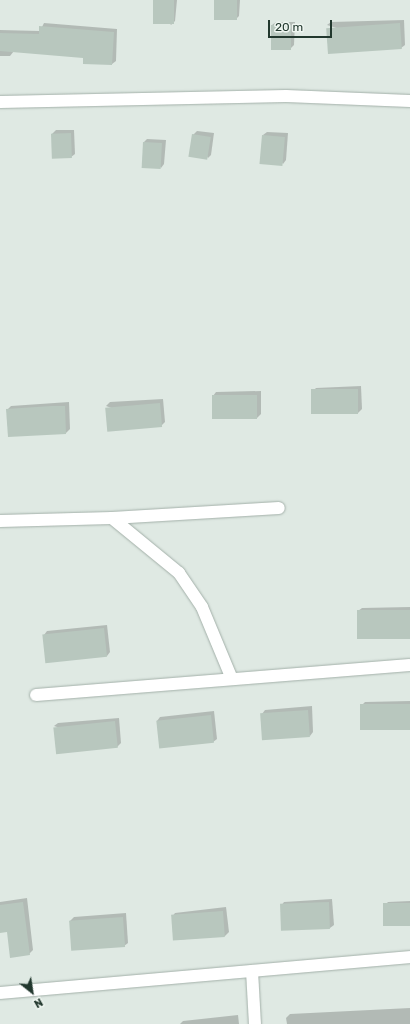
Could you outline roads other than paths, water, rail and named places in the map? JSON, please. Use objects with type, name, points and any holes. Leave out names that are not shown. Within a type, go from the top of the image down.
[{"type":"street","points":[[0,102],[286,96],[410,101]]},
{"type":"street","points":[[0,521],[112,518],[279,508]]},
{"type":"street","points":[[112,518],[179,573],[202,607],[232,679]]},
{"type":"street","points":[[36,695],[410,665]]},
{"type":"street","points":[[0,993],[410,957]]},
{"type":"street","points":[[252,971],[256,1024]]}]
